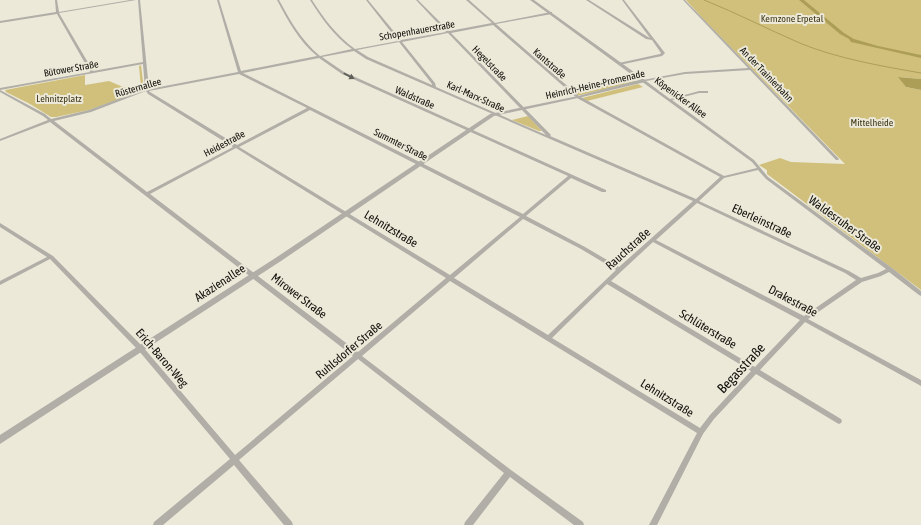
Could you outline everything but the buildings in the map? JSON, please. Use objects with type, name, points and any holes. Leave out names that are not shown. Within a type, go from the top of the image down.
[{"type":"street","points":[[56,0],[58,13],[92,72]]},
{"type":"street","points":[[0,22],[136,0]]},
{"type":"street","points":[[139,0],[147,90]]},
{"type":"street","points":[[218,0],[240,73]]},
{"type":"street","name":"Waldstraße","points":[[278,0],[297,34],[319,57],[352,78],[604,191]]},
{"type":"street","name":"Karl-Marx-Straße","points":[[311,0],[330,29],[353,50],[390,69],[654,183]]},
{"type":"street","points":[[368,0],[434,84],[434,87]]},
{"type":"street","name":"Hegelstraße","points":[[417,0],[551,138]]},
{"type":"street","name":"Kantstraße","points":[[467,0],[578,97],[722,177]]},
{"type":"street","name":"Köpenicker Allee","points":[[532,0],[753,161],[758,169]]},
{"type":"street","points":[[587,0],[647,38],[652,39]]},
{"type":"street","points":[[620,64],[662,54],[623,0]]},
{"type":"street","name":"An der Trainierbahn","points":[[684,0],[837,159]]},
{"type":"street","name":"Schopenhauerstraße","points":[[286,64],[400,41],[551,14]]},
{"type":"street","name":"Bütower Straße","points":[[0,90],[144,63]]},
{"type":"street","name":"Rüsternallee","points":[[0,140],[51,120],[90,111],[147,90],[286,64]]},
{"type":"street","name":"Heinrich-Heine-Promenade","points":[[451,143],[496,114],[685,73],[751,69]]},
{"type":"street","name":"Summter Straße","points":[[240,73],[524,217],[583,248],[619,270]]},
{"type":"street","name":"Mirower Straße","points":[[0,90],[51,120],[580,525]]},
{"type":"street","name":"Lehnitzstraße","points":[[147,90],[236,147],[549,337],[702,432]]},
{"type":"street","points":[[669,100],[699,92],[707,92]]},
{"type":"street","name":"Heidestraße","points":[[146,194],[310,108]]},
{"type":"street","name":"Akazienallee","points":[[0,440],[254,276],[451,143]]},
{"type":"street","points":[[722,177],[758,169]]},
{"type":"street","name":"Waldesruher Straße","points":[[758,169],[767,178],[890,269],[921,294]]},
{"type":"street","name":"Ruhlsdorfer Straße","points":[[157,525],[571,176]]},
{"type":"street","name":"Rauchstraße","points":[[549,337],[607,281],[722,177]]},
{"type":"street","name":"Eberleinstraße","points":[[654,183],[696,201],[847,272],[860,280]]},
{"type":"street","name":"Erich-Baron-Weg","points":[[0,225],[51,256],[141,348],[289,525]]},
{"type":"street","name":"Drakestraße","points":[[653,240],[804,319],[921,383]]},
{"type":"street","points":[[0,283],[51,256]]},
{"type":"street","name":"Begasstraße","points":[[653,525],[702,432],[712,417],[804,319],[860,280],[879,275],[890,269]]},
{"type":"street","name":"Schlüterstraße","points":[[607,281],[757,370],[839,421]]},
{"type":"street","points":[[468,525],[509,472]]},
{"type":"green space","points":[[686,0],[921,0],[921,79],[899,77],[906,87],[921,90],[921,290],[767,174],[767,170],[759,165],[780,158],[791,162],[845,164]]},
{"type":"green space","name":"Lehnitzplatz","points":[[141,65],[144,90],[89,110],[56,117],[51,117],[6,92],[5,90],[85,75],[85,85],[109,81],[123,87],[141,88],[139,66]]},
{"type":"green space","points":[[631,79],[636,82],[581,95],[577,95],[574,92]]},
{"type":"green space","points":[[638,84],[643,87],[587,101],[582,98]]},
{"type":"green space","points":[[528,116],[542,131],[512,120]]},
{"type":"shaded area","points":[[799,0],[804,0],[844,33],[854,39],[878,46],[921,55],[921,58],[851,42]]},
{"type":"shaded area","points":[[898,77],[921,79],[921,90],[906,87]]},
{"type":"waterway","points":[[704,0],[729,10],[790,39],[816,49],[861,62],[921,73]]},
{"type":"park label","name":"Kernzone Erpetal","points":[[792,18]]},
{"type":"park label","name":"Mittelheide","points":[[872,122]]}]
